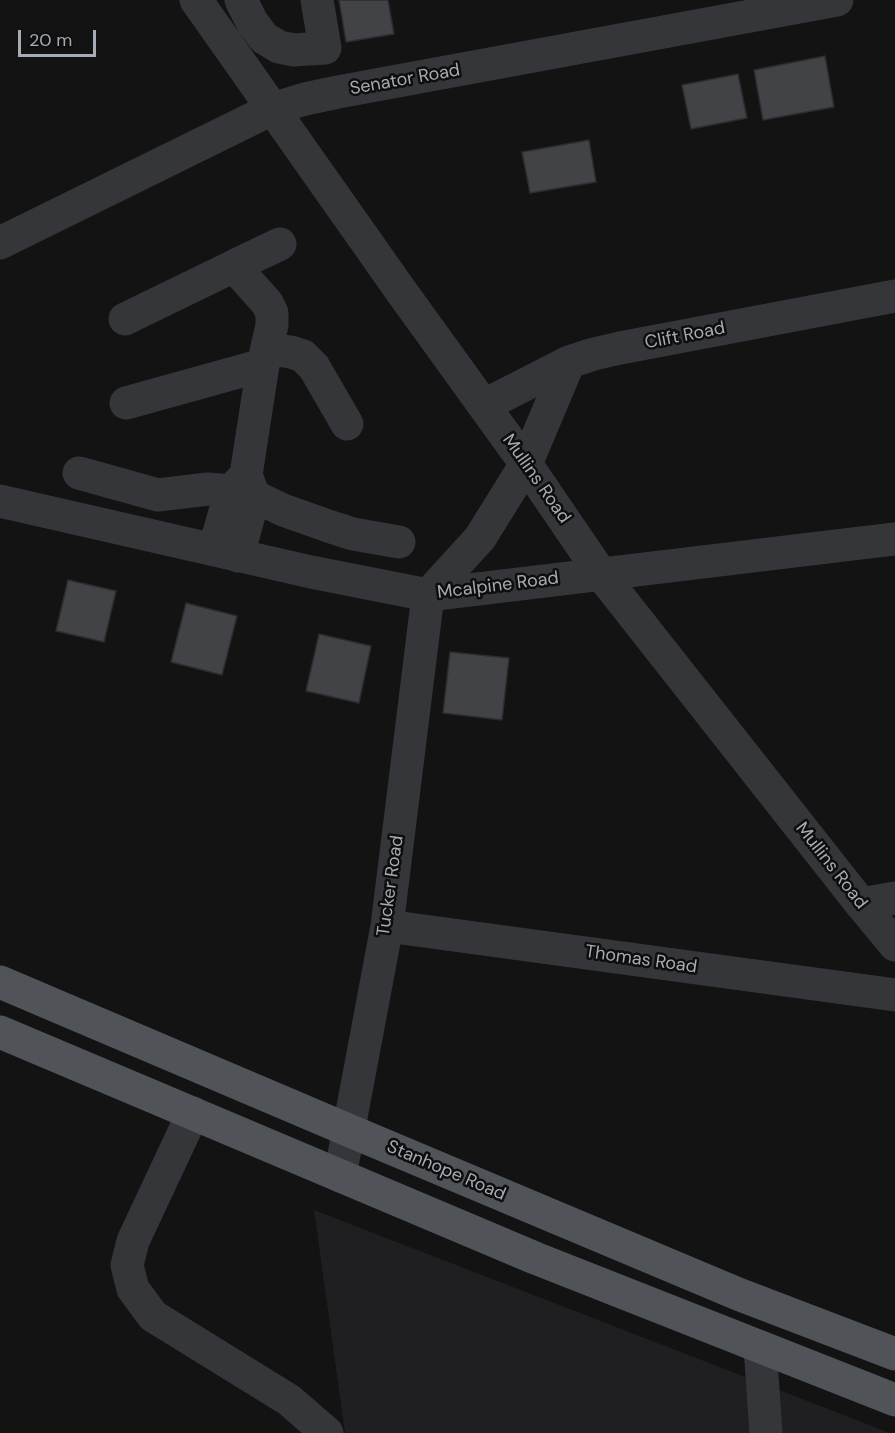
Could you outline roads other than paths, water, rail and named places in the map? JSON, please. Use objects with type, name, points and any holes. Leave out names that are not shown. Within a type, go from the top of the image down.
[{"type":"main road","name":"Stanhope Road","points":[[0,982],[738,1294],[895,1354]]},
{"type":"main road","points":[[0,1032],[536,1258],[895,1400]]},
{"type":"main road","points":[[154,1097],[172,1054]]},
{"type":"street","name":"Mullins Road","points":[[196,0],[401,291],[485,405],[602,574],[895,945]]},
{"type":"street","points":[[241,0],[252,22],[264,38],[279,47],[294,50],[325,48]]},
{"type":"street","points":[[317,0],[325,48],[339,92]]},
{"type":"street","name":"Senator Road","points":[[0,243],[272,109],[305,99],[837,0]]},
{"type":"street","points":[[125,319],[280,244]]},
{"type":"street","points":[[226,553],[243,487],[272,326],[272,313],[267,303],[234,266]]},
{"type":"street","name":"Clift Road","points":[[485,405],[569,362],[620,348],[895,296]]},
{"type":"street","points":[[126,403],[265,357],[291,352],[303,356],[314,367],[347,424]]},
{"type":"street","points":[[428,595],[480,538],[526,464],[569,362]]},
{"type":"street","points":[[79,473],[158,495],[243,487],[284,510],[331,527],[353,534],[399,542]]},
{"type":"street","name":"Mcalpine Road","points":[[0,501],[311,572],[428,595],[895,539]]},
{"type":"street","name":"Tucker Road","points":[[340,1176],[387,926],[428,595]]},
{"type":"street","points":[[861,904],[895,898]]},
{"type":"street","name":"Thomas Road","points":[[387,926],[895,995]]},
{"type":"street","points":[[193,1113],[133,1241],[127,1265],[133,1288],[153,1316],[289,1400],[327,1433]]},
{"type":"street","points":[[759,1347],[766,1433]]}]
